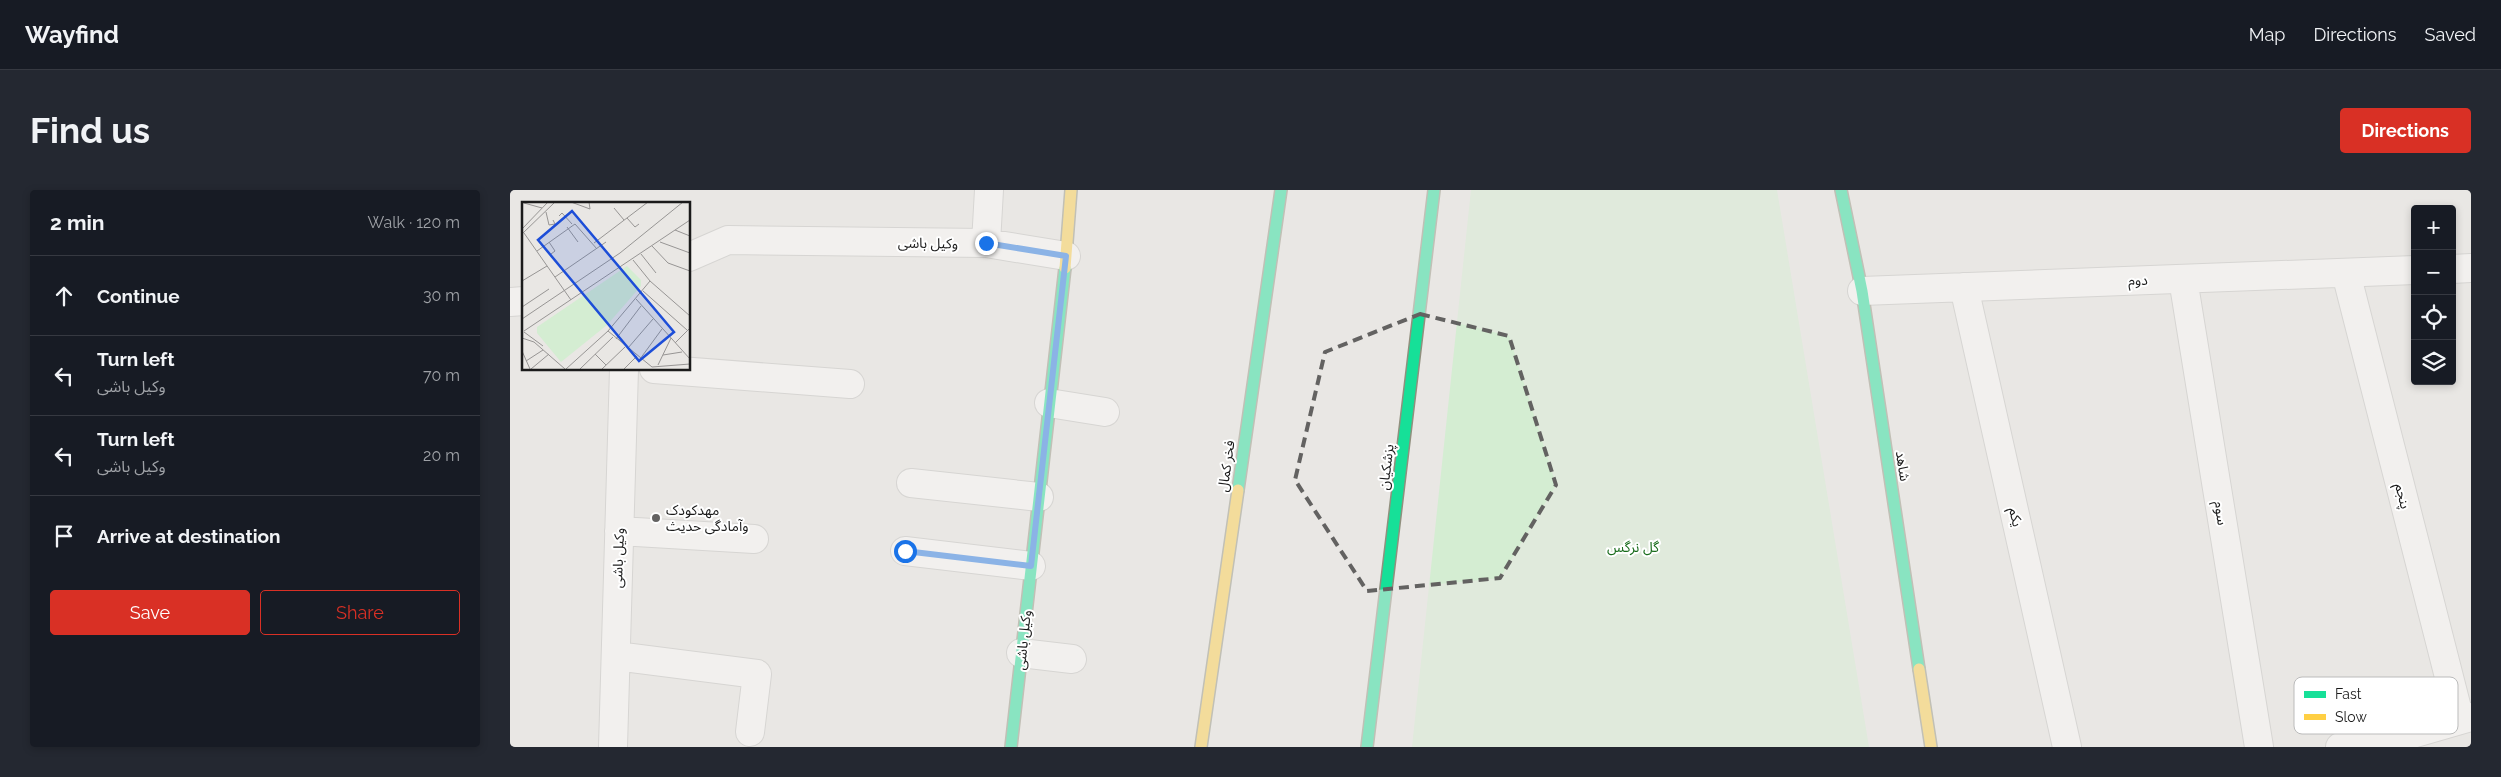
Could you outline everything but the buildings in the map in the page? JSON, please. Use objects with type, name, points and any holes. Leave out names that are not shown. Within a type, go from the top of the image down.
[{"type":"street","points":[[986,243],[989,190]]},
{"type":"street","points":[[1066,256],[1071,190]]},
{"type":"street","name":"فخر کمال","points":[[1201,747],[1281,190]]},
{"type":"street","name":"پزشکیان","points":[[1368,747],[1434,190]]},
{"type":"street","name":"شاهد","points":[[1841,190],[1862,291],[1931,747]]},
{"type":"street","name":"وکیل باشی","points":[[690,257],[728,240],[986,243],[1066,256],[1011,747]]},
{"type":"street","points":[[2456,269],[2471,268]]},
{"type":"street","name":"دوم","points":[[1862,291],[2411,270]]},
{"type":"street","name":"پنجم","points":[[2346,273],[2455,677]]},
{"type":"street","name":"سوم","points":[[2183,279],[2259,747]]},
{"type":"street","name":"یکم","points":[[1964,287],[2067,747]]},
{"type":"street","name":"وکیل باشی","points":[[613,747],[624,370]]},
{"type":"street","points":[[667,370],[850,384]]},
{"type":"street","points":[[1049,403],[1104,412]]},
{"type":"street","points":[[912,483],[1039,497]]},
{"type":"street","points":[[619,531],[754,539]]},
{"type":"street","points":[[905,551],[1031,566]]},
{"type":"street","points":[[1021,653],[1072,659]]},
{"type":"street","points":[[616,656],[757,674],[750,732]]},
{"type":"street","name":"پنجم","points":[[2458,688],[2466,718]]},
{"type":"street","points":[[2340,747],[2413,740],[2427,734]]},
{"type":"highlighted area","points":[[1420,314],[1509,336],[1556,485],[1500,578],[1367,591],[1295,480],[1325,352]]},
{"type":"green space","name":"گل نرگس","points":[[1471,190],[1777,190],[1869,747],[1412,747]]},
{"type":"traffic: fast","points":[[1238,490],[1281,190]]},
{"type":"traffic: fast","points":[[1367,747],[1434,190]]},
{"type":"traffic: fast","points":[[1841,190],[1862,291],[1919,669]]},
{"type":"traffic: fast","points":[[1011,747],[1065,268]]},
{"type":"traffic: slow","points":[[1065,268],[1071,190]]},
{"type":"traffic: slow","points":[[1201,747],[1238,490]]},
{"type":"traffic: slow","points":[[1919,669],[1931,747]]},
{"type":"place","name":"مهدکودک وآمادگی حدیث","points":[[656,518]]},
{"type":"route","points":[[905,551],[1031,566],[1066,256],[986,243]]}]
